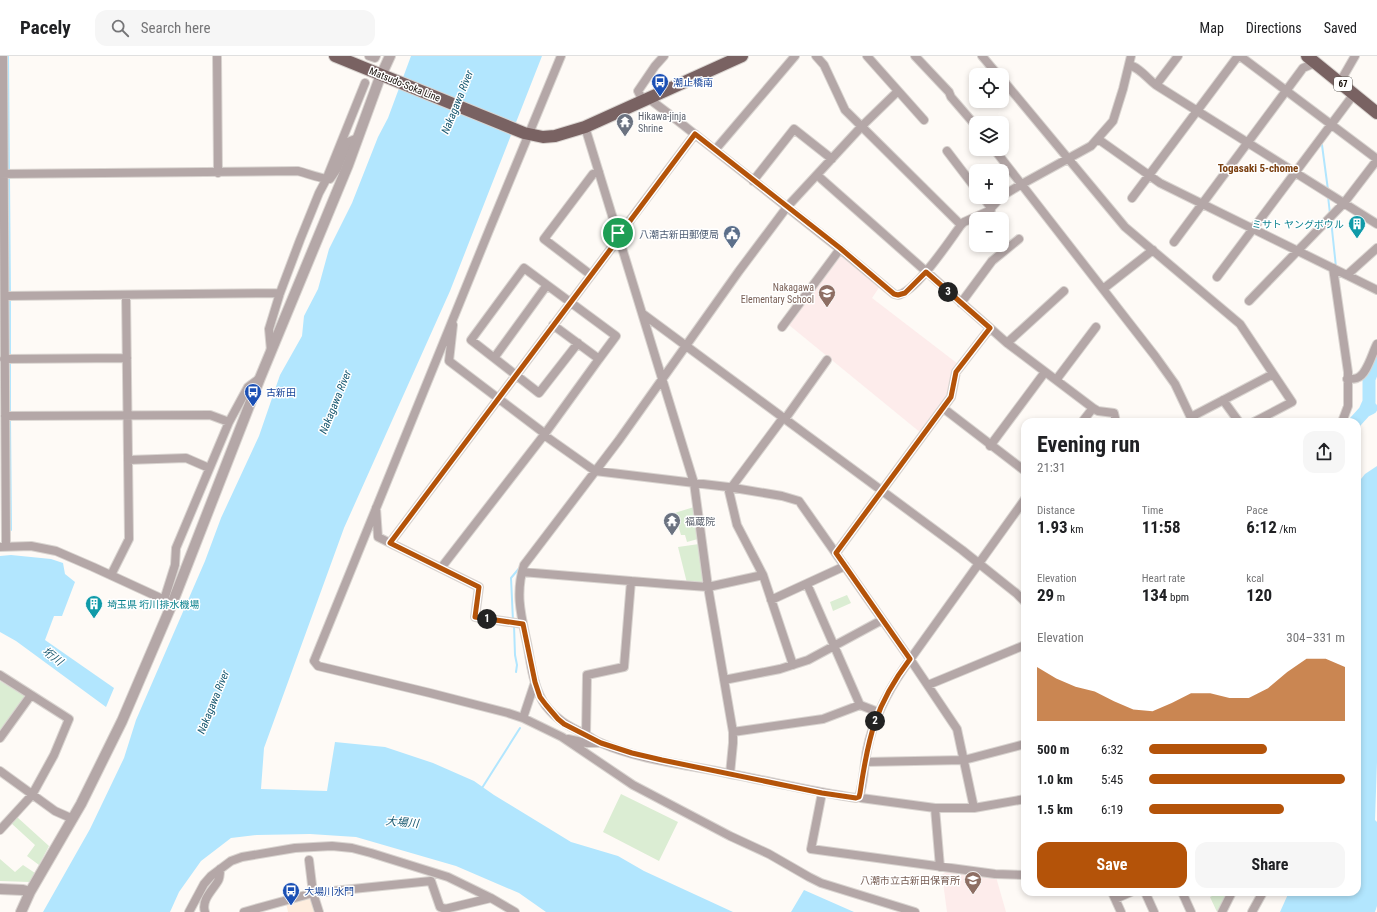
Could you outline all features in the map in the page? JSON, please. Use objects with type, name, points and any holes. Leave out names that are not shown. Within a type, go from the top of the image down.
[{"type":"main road","name":"Matsudo-Soka Line","points":[[341,57],[386,77],[527,134],[543,137],[555,136],[585,127],[742,56]]},
{"type":"main road","name":"67","points":[[1311,59],[1377,113]]},
{"type":"street","points":[[3,56],[2,112],[6,174],[9,296],[4,359],[5,416],[3,547],[31,546],[49,549],[70,556],[168,602]]},
{"type":"street","points":[[217,56],[218,172]]},
{"type":"street","points":[[369,56],[376,58],[376,56]]},
{"type":"street","points":[[21,912],[30,892],[73,819],[117,733],[168,602],[272,352],[358,138],[386,77],[390,56]]},
{"type":"street","points":[[561,56],[527,134],[453,320],[376,507],[314,661],[315,664],[523,718],[562,737],[634,785],[730,836],[770,854],[821,883],[914,912]]},
{"type":"street","points":[[664,56],[655,66],[638,91],[645,100],[695,134],[840,248],[894,294],[898,295],[905,293],[926,272],[964,222],[991,210],[995,204]]},
{"type":"street","points":[[715,150],[795,56]]},
{"type":"street","points":[[816,56],[824,65],[845,110],[961,225]]},
{"type":"street","points":[[866,56],[924,120]]},
{"type":"street","points":[[915,56],[949,92],[951,97],[969,118]]},
{"type":"street","points":[[982,56],[992,68]]},
{"type":"street","points":[[1009,192],[1091,146],[1098,139],[1114,118],[1131,56]]},
{"type":"street","points":[[1156,85],[1178,56]]},
{"type":"street","points":[[1132,198],[1239,56],[1377,159],[1344,203],[1249,301]]},
{"type":"street","points":[[1340,82],[1355,56]]},
{"type":"street","points":[[1174,242],[1311,59]]},
{"type":"street","points":[[1129,65],[1134,66],[1156,85],[1377,224]]},
{"type":"street","points":[[272,352],[269,329],[280,293],[300,240],[319,193],[326,180],[365,82]]},
{"type":"street","points":[[1009,87],[1125,227],[1240,324],[1292,402],[1262,418]]},
{"type":"street","points":[[898,91],[862,126],[787,207],[524,566],[518,594],[523,624],[535,682],[540,697],[554,715],[564,724],[601,743],[637,755],[822,793],[856,798],[859,797],[935,808],[974,808],[1021,800]]},
{"type":"street","points":[[1217,277],[1354,94]]},
{"type":"street","points":[[585,127],[694,483],[708,587],[733,732],[730,774]]},
{"type":"street","points":[[753,181],[794,129],[832,159]]},
{"type":"street","points":[[390,543],[616,242],[622,231],[695,134]]},
{"type":"street","points":[[326,180],[330,179],[336,169],[348,142],[358,138]]},
{"type":"street","points":[[1098,139],[1160,183],[1377,290]]},
{"type":"street","points":[[947,151],[969,180]]},
{"type":"street","points":[[1000,156],[1175,384],[1192,418]]},
{"type":"street","points":[[6,174],[298,171],[320,176],[326,180]]},
{"type":"street","points":[[591,275],[544,239],[593,174],[599,172]]},
{"type":"street","points":[[817,175],[1007,343],[1093,408],[1114,413],[1115,418]]},
{"type":"street","points":[[988,204],[991,208]]},
{"type":"street","points":[[961,303],[992,261],[1019,239]]},
{"type":"street","points":[[782,327],[840,248]]},
{"type":"street","points":[[1347,275],[1377,248]]},
{"type":"street","points":[[1103,289],[1153,250]]},
{"type":"street","points":[[442,568],[616,336],[524,268],[471,340],[540,393],[578,343]]},
{"type":"street","points":[[1333,268],[1348,372],[1348,406],[1344,418]]},
{"type":"street","points":[[494,358],[547,285]]},
{"type":"street","points":[[1007,343],[1064,291]]},
{"type":"street","points":[[9,296],[280,293]]},
{"type":"street","points":[[111,575],[129,539],[126,295]]},
{"type":"street","points":[[643,314],[962,550],[1021,598]]},
{"type":"street","points":[[453,320],[454,332],[449,361],[595,471],[730,487],[777,495],[799,502],[910,659],[957,729],[974,808]]},
{"type":"street","points":[[553,325],[599,359]]},
{"type":"street","points":[[1056,380],[1096,327]]},
{"type":"street","points":[[836,553],[951,397],[956,372],[990,328]]},
{"type":"street","points":[[1347,379],[1357,378],[1362,375],[1367,368],[1377,344]]},
{"type":"street","points":[[4,359],[127,358]]},
{"type":"street","points":[[793,665],[763,575],[737,525],[730,487],[828,360]]},
{"type":"street","points":[[990,446],[1045,372]]},
{"type":"street","points":[[1194,418],[1223,400],[1273,374]]},
{"type":"street","points":[[168,602],[175,565],[176,548],[229,422],[248,387],[260,378]]},
{"type":"street","points":[[1223,400],[1235,418]]},
{"type":"street","points":[[943,408],[990,446],[1021,468]]},
{"type":"street","points":[[1085,418],[1093,408]]},
{"type":"street","points":[[5,416],[210,415],[229,422]]},
{"type":"street","points":[[128,460],[186,458],[209,468]]},
{"type":"street","points":[[859,797],[871,731],[886,694],[1021,505]]},
{"type":"street","points":[[376,507],[378,537],[479,587],[475,617],[523,624]]},
{"type":"street","points":[[771,600],[845,566]]},
{"type":"street","points":[[522,572],[708,587],[763,575]]},
{"type":"street","points":[[586,735],[587,675],[624,667],[631,581]]},
{"type":"street","points":[[807,584],[860,705]]},
{"type":"street","points":[[724,680],[761,673],[808,660],[882,620]]},
{"type":"street","points":[[928,685],[1021,647]]},
{"type":"street","points":[[0,675],[69,719],[54,755],[32,795],[0,830]]},
{"type":"street","points":[[523,718],[535,682]]},
{"type":"street","points":[[0,738],[31,695]]},
{"type":"street","points":[[733,732],[824,719],[860,705],[878,712]]},
{"type":"street","points":[[562,737],[587,743],[601,743]]},
{"type":"street","points":[[865,762],[964,760],[1021,745]]},
{"type":"street","points":[[0,771],[55,811],[73,819]]},
{"type":"street","points":[[822,793],[811,849],[995,874],[1021,875]]},
{"type":"street","points":[[935,808],[940,867]]},
{"type":"street","points":[[189,912],[204,884],[231,861],[242,857],[295,848],[332,846],[371,853],[448,877],[491,898],[513,911]]},
{"type":"street","points":[[309,860],[313,893],[319,912]]},
{"type":"street","points":[[205,912],[205,902],[212,888],[219,880],[220,869]]},
{"type":"street","points":[[244,912],[313,893],[431,881],[440,907],[445,909],[491,898]]},
{"type":"street","points":[[0,889],[24,890],[30,892]]},
{"type":"street","points":[[1113,896],[1121,912]]},
{"type":"street","points":[[1147,896],[1154,912]]},
{"type":"street","points":[[1184,896],[1191,912]]},
{"type":"street","points":[[1222,912],[1230,896]]},
{"type":"street","points":[[1252,912],[1261,896]]},
{"type":"shaded area","points":[[841,252],[880,286],[872,298],[958,364],[949,397],[921,433],[789,325]]},
{"type":"shaded area","name":"八潮市立古新田保育所","points":[[947,871],[996,877],[1006,912],[947,912],[942,875]]},
{"type":"shaded area","points":[[310,896],[314,912],[288,912],[286,903]]},
{"type":"green space","points":[[694,507],[698,539],[687,542],[685,535],[681,535],[678,525],[671,527],[668,515]]},
{"type":"green space","points":[[699,544],[704,582],[703,584],[687,583],[678,547]]},
{"type":"green space","points":[[847,595],[851,603],[833,611],[830,602]]},
{"type":"green space","points":[[0,681],[24,695],[25,698],[0,732]]},
{"type":"green space","points":[[621,794],[678,822],[659,861],[603,832]]},
{"type":"green space","points":[[17,817],[49,846],[39,865],[27,856],[35,845],[11,823]]},
{"type":"green space","points":[[0,859],[15,872],[23,865],[35,873],[30,882],[0,881]]},
{"type":"green space","points":[[1227,896],[1219,912],[1217,912],[1210,897]]},
{"type":"water","points":[[411,56],[542,56],[450,291],[344,528],[264,748],[261,789],[327,791],[335,742],[385,747],[433,763],[474,781],[494,795],[571,842],[618,856],[644,871],[733,912],[546,912],[519,893],[456,866],[356,837],[310,834],[257,835],[231,838],[201,861],[179,892],[170,912],[43,912],[90,829],[124,758],[136,720],[205,561],[221,518],[259,436],[280,375],[302,336],[304,316],[318,289],[329,249],[352,203],[378,137],[388,118]]},
{"type":"water","points":[[1377,466],[1377,762],[1375,820],[1377,822],[1377,906],[1375,912],[1280,912],[1287,896],[1361,896],[1361,479],[1365,474]]},
{"type":"water","name":"垳川","points":[[11,555],[51,559],[63,563],[65,574],[75,582],[62,616],[54,616],[45,640],[114,688],[106,707],[16,641],[0,632],[0,556]]},
{"type":"water","points":[[804,890],[854,912],[791,912]]},
{"type":"waterway","points":[[8,56],[9,173]]},
{"type":"waterway","points":[[1322,145],[1328,190]]},
{"type":"waterway","points":[[9,177],[10,295]]},
{"type":"waterway","points":[[1328,196],[1330,214]]},
{"type":"waterway","points":[[1331,220],[1336,267]]},
{"type":"waterway","points":[[10,299],[10,357]]},
{"type":"waterway","points":[[1365,411],[1369,402],[1369,379],[1377,359]]},
{"type":"waterway","points":[[10,361],[10,415]]},
{"type":"waterway","points":[[1359,418],[1365,411],[1371,408]]},
{"type":"waterway","points":[[10,419],[11,530]]},
{"type":"waterway","points":[[513,621],[511,578],[521,566]]},
{"type":"waterway","points":[[514,625],[515,655],[517,665],[516,672]]},
{"type":"waterway","points":[[482,788],[520,728]]},
{"type":"place","name":"潮止橋南","points":[[660,97]]},
{"type":"place","name":"Hikawa-jinja Shrine","points":[[625,137]]},
{"type":"place","name":"ミサト ヤングボウル","points":[[1357,239]]},
{"type":"place","name":"八潮古新田郵便局","points":[[732,249]]},
{"type":"place","name":"Nakagawa Elementary School","points":[[827,308]]},
{"type":"place","name":"古新田","points":[[253,407]]},
{"type":"place","name":"福蔵院","points":[[672,536]]},
{"type":"place","name":"埼玉県 垳川排水機場","points":[[94,619]]},
{"type":"place","name":"八潮市立古新田保育所","points":[[973,895]]},
{"type":"place","name":"大場川水門","points":[[291,906]]},
{"type":"district","name":"Togasaki 5-chome","points":[[1258,168]]},
{"type":"route","points":[[695,134],[840,248],[894,294],[902,295],[905,293],[926,272],[990,328],[956,372],[951,397],[836,553],[910,659],[886,694],[878,712],[871,731],[859,797],[856,798],[822,793],[632,753],[601,743],[564,724],[550,711],[540,697],[535,682],[523,624],[475,617],[479,587],[390,543],[616,242],[620,241],[618,233],[624,229],[695,134]]},
{"type":"water label","name":"Nakagawa River","points":[[457,102]]},
{"type":"water label","name":"Nakagawa River","points":[[335,402]]},
{"type":"water label","name":"Nakagawa River","points":[[213,702]]},
{"type":"water label","name":"大場川","points":[[402,822]]}]
